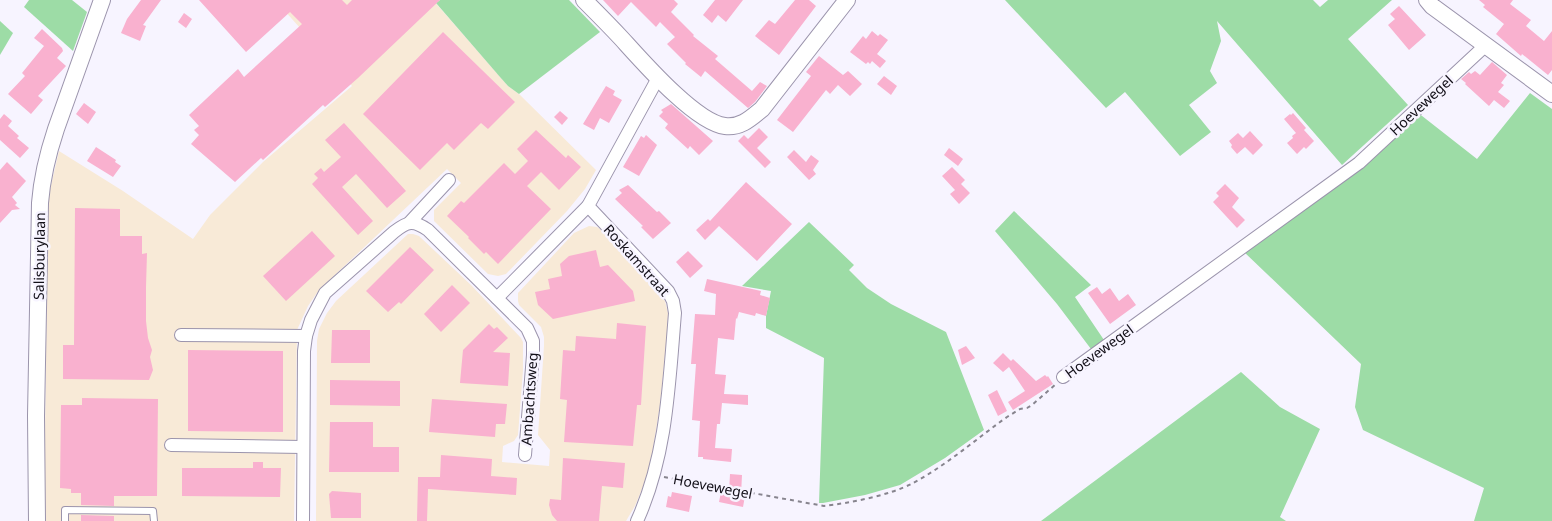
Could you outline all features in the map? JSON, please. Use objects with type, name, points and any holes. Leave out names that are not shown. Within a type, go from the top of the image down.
[{"type":"street","name":"Salisburylaan","points":[[37,521],[36,416],[40,203],[42,184],[49,150],[102,0]]},
{"type":"street","points":[[584,0],[658,78],[683,101],[714,123],[725,126],[737,126],[749,120],[762,109],[847,0]]},
{"type":"street","points":[[1427,0],[1432,6],[1552,94]]},
{"type":"street","name":"Hoevewegel","points":[[1063,377],[1359,162],[1486,45]]},
{"type":"street","points":[[497,298],[588,206],[658,78]]},
{"type":"street","points":[[303,521],[306,336],[310,320],[325,293],[403,224],[410,222],[449,180]]},
{"type":"street","name":"Roskamstraat","points":[[588,206],[668,290],[673,301],[675,313],[660,454],[655,476],[637,521]]},
{"type":"street","name":"Ambachtsweg","points":[[410,222],[420,224],[428,230],[527,328],[533,341],[525,455]]},
{"type":"street","points":[[182,335],[306,336]]},
{"type":"street","points":[[171,445],[303,446]]},
{"type":"lane","points":[[65,521],[65,510],[153,511],[154,521]]},
{"type":"path","name":"Hoevewegel","points":[[655,476],[824,506],[889,493],[912,484],[935,470],[1007,417],[1020,409],[1032,405],[1063,377]]},
{"type":"shaded area","points":[[293,0],[433,0],[508,86],[519,94],[596,170],[585,189],[567,211],[506,274],[498,276],[488,274],[434,221],[434,210],[461,183],[447,169],[319,290],[308,306],[297,330],[294,521],[45,521],[48,198],[59,151],[123,191],[193,239],[210,215],[263,162],[352,86],[283,9]]},
{"type":"shaded area","points":[[589,226],[597,227],[603,231],[665,301],[668,313],[660,405],[652,455],[645,482],[635,506],[626,521],[316,521],[317,341],[319,329],[336,301],[408,234],[419,236],[471,285],[523,342],[523,370],[518,435],[514,441],[503,446],[502,462],[549,466],[550,450],[538,435],[544,337],[541,327],[519,305],[518,293],[574,233]]},
{"type":"green space","points":[[29,0],[72,0],[87,12],[73,51],[24,7]]},
{"type":"green space","points":[[440,0],[569,0],[600,32],[519,94],[508,86],[436,3]]},
{"type":"green space","points":[[1005,0],[1313,0],[1320,7],[1328,0],[1392,0],[1348,39],[1408,105],[1342,165],[1217,21],[1221,41],[1210,71],[1217,83],[1189,105],[1211,132],[1180,156],[1125,92],[1106,108]]},
{"type":"green space","points":[[0,21],[13,33],[0,55]]},
{"type":"green space","points":[[1530,93],[1552,109],[1552,521],[1474,521],[1484,488],[1363,430],[1355,407],[1361,364],[1243,251],[1417,112],[1477,159]]},
{"type":"green space","points":[[1014,211],[1091,285],[1075,297],[1104,340],[1091,349],[1057,304],[995,231]]},
{"type":"green space","points":[[809,222],[854,265],[849,270],[867,288],[891,304],[946,332],[984,430],[945,458],[900,485],[865,495],[823,503],[819,503],[824,358],[766,328],[766,316],[771,291],[742,286]]},
{"type":"green space","points":[[1241,372],[1280,407],[1320,429],[1280,517],[1286,521],[1041,521]]},
{"type":"building","points":[[141,0],[161,0],[143,25],[146,26],[140,41],[121,33],[127,19]]},
{"type":"building","points":[[199,0],[342,0],[347,5],[352,0],[440,0],[358,78],[325,107],[323,105],[263,160],[261,158],[235,182],[191,144],[199,135],[194,130],[199,126],[189,115],[238,69],[244,77],[302,24],[290,12],[246,52]]},
{"type":"building","points":[[603,0],[674,0],[678,4],[671,12],[693,36],[718,56],[715,59],[752,91],[760,82],[767,86],[748,108],[705,71],[701,77],[685,64],[667,44],[675,37],[660,22],[656,27],[631,2],[618,16]]},
{"type":"building","points":[[715,0],[743,0],[726,22],[718,15],[712,23],[703,15]]},
{"type":"building","points":[[795,0],[809,0],[816,6],[779,55],[755,36],[769,20],[775,24]]},
{"type":"building","points":[[1479,0],[1513,0],[1510,4],[1531,20],[1526,26],[1544,41],[1552,31],[1552,70],[1548,75],[1522,54],[1521,56],[1496,34],[1504,24],[1483,7],[1485,5]]},
{"type":"building","points":[[1399,6],[1426,35],[1409,50],[1388,25],[1395,19],[1390,14]]},
{"type":"building","points":[[184,13],[192,19],[186,28],[178,22]]},
{"type":"building","points":[[42,29],[62,48],[63,51],[57,58],[66,66],[38,96],[43,100],[31,114],[8,94],[25,76],[22,73],[44,46],[34,38]]},
{"type":"building","points":[[872,31],[888,40],[877,54],[886,61],[880,68],[872,61],[870,64],[868,62],[866,64],[850,52],[863,36],[866,39]]},
{"type":"building","points":[[443,32],[515,102],[488,129],[481,123],[454,150],[447,143],[420,170],[363,114]]},
{"type":"building","points":[[819,56],[843,75],[848,71],[862,84],[850,96],[838,85],[830,94],[826,90],[793,132],[777,120],[811,76],[806,72]]},
{"type":"building","points":[[1492,62],[1507,75],[1501,83],[1504,85],[1498,92],[1510,101],[1504,108],[1494,100],[1489,106],[1461,79],[1469,72],[1471,74],[1475,71],[1480,75]]},
{"type":"building","points":[[884,76],[897,86],[891,95],[877,84]]},
{"type":"building","points":[[606,86],[615,91],[613,95],[622,100],[609,123],[600,118],[594,130],[583,124]]},
{"type":"building","points":[[84,103],[96,112],[88,124],[76,114]]},
{"type":"building","points":[[671,104],[713,141],[699,155],[690,146],[688,149],[665,128],[668,124],[659,116],[663,112],[661,110]]},
{"type":"building","points":[[560,111],[568,118],[562,125],[554,117]]},
{"type":"building","points":[[1293,113],[1314,141],[1297,154],[1287,143],[1296,133],[1284,119]]},
{"type":"building","points":[[4,114],[12,121],[8,126],[19,136],[17,138],[29,148],[20,158],[0,140],[0,119]]},
{"type":"building","points":[[344,123],[406,191],[387,208],[356,174],[342,187],[373,221],[358,235],[312,184],[318,178],[314,174],[321,168],[324,172],[341,157],[325,140]]},
{"type":"building","points":[[759,128],[768,137],[757,148],[771,162],[765,168],[738,141],[744,135],[748,139]]},
{"type":"building","points":[[536,130],[566,158],[568,155],[581,167],[559,190],[541,172],[527,186],[551,209],[498,264],[486,252],[484,254],[447,216],[461,201],[464,203],[504,163],[515,174],[528,161],[517,149]]},
{"type":"building","points":[[1250,131],[1263,145],[1253,155],[1245,147],[1237,154],[1229,141],[1238,133],[1243,138]]},
{"type":"building","points":[[646,135],[657,145],[639,176],[623,167],[641,136],[644,138]]},
{"type":"building","points":[[96,147],[116,160],[115,162],[121,166],[113,177],[87,161]]},
{"type":"building","points":[[949,148],[963,159],[958,166],[944,155]]},
{"type":"building","points":[[794,150],[806,162],[811,155],[819,161],[813,170],[816,174],[809,180],[787,157]]},
{"type":"building","points":[[7,162],[26,181],[12,197],[17,203],[15,205],[20,209],[12,210],[0,223],[0,170]]},
{"type":"building","points":[[952,167],[965,180],[961,184],[970,193],[959,204],[950,194],[955,190],[942,176]]},
{"type":"building","points":[[746,182],[792,224],[757,261],[719,226],[705,240],[696,230],[708,219],[710,221]]},
{"type":"building","points":[[1225,184],[1239,198],[1232,207],[1245,220],[1237,228],[1213,202],[1219,196],[1216,193]]},
{"type":"building","points":[[628,185],[671,223],[653,239],[641,227],[643,226],[615,199],[622,193],[619,190]]},
{"type":"building","points":[[75,208],[120,209],[120,236],[142,236],[142,254],[147,253],[146,321],[152,350],[150,357],[153,370],[149,380],[63,379],[63,345],[74,345]]},
{"type":"building","points":[[312,231],[335,256],[286,301],[263,276]]},
{"type":"building","points":[[410,247],[434,270],[401,304],[399,302],[388,312],[366,291]]},
{"type":"building","points":[[596,250],[600,267],[608,265],[633,291],[635,301],[553,319],[538,305],[535,292],[550,289],[548,279],[562,276],[560,264],[569,256]]},
{"type":"building","points":[[688,251],[703,266],[690,278],[676,262]]},
{"type":"building","points":[[707,279],[761,291],[760,295],[770,298],[766,316],[756,313],[755,316],[739,312],[736,318],[734,340],[718,338],[715,374],[726,375],[724,394],[748,395],[748,405],[722,403],[720,424],[717,424],[715,448],[732,449],[731,462],[698,457],[700,421],[692,420],[696,364],[691,364],[695,314],[715,315],[716,294],[704,291]]},
{"type":"building","points":[[452,285],[470,303],[441,332],[424,314]]},
{"type":"building","points":[[1097,287],[1102,294],[1110,288],[1119,301],[1128,294],[1136,305],[1110,324],[1088,293]]},
{"type":"building","points":[[617,323],[646,326],[641,405],[637,405],[633,446],[564,442],[567,400],[560,399],[563,350],[575,351],[576,336],[616,339]]},
{"type":"building","points":[[489,324],[494,329],[497,327],[508,338],[493,352],[510,353],[508,386],[460,383],[463,350]]},
{"type":"building","points":[[332,330],[370,330],[370,363],[331,363]]},
{"type":"building","points":[[966,346],[975,358],[962,365],[958,350]]},
{"type":"building","points":[[188,350],[283,351],[283,432],[188,431]]},
{"type":"building","points":[[1003,353],[1011,361],[1013,359],[1036,381],[1045,375],[1048,376],[1053,384],[1013,410],[1008,402],[1025,391],[1009,367],[1003,372],[993,363]]},
{"type":"building","points":[[330,380],[400,381],[400,406],[330,405]]},
{"type":"building","points":[[997,390],[1007,411],[998,416],[988,395]]},
{"type":"building","points":[[82,398],[158,399],[157,496],[114,496],[114,506],[81,505],[81,493],[71,493],[71,489],[60,488],[61,405],[82,405]]},
{"type":"building","points":[[432,399],[507,404],[505,424],[496,424],[495,437],[429,432]]},
{"type":"building","points":[[330,422],[373,422],[373,447],[399,447],[399,472],[329,472]]},
{"type":"building","points":[[441,455],[492,459],[491,476],[517,478],[516,495],[428,489],[427,521],[417,521],[418,477],[440,477]]},
{"type":"building","points":[[563,458],[625,463],[623,488],[602,486],[599,521],[557,521],[552,515],[549,505],[550,499],[561,500]]},
{"type":"building","points":[[253,462],[263,462],[263,468],[281,468],[280,497],[182,496],[182,468],[253,468]]},
{"type":"building","points":[[730,474],[742,475],[741,495],[745,496],[743,507],[719,502],[721,492],[729,493]]},
{"type":"building","points":[[332,491],[361,493],[361,518],[331,518],[329,494]]},
{"type":"building","points":[[672,492],[692,496],[689,512],[666,507],[668,496],[671,497]]},
{"type":"building","points":[[81,515],[114,516],[114,521],[81,521]]}]
